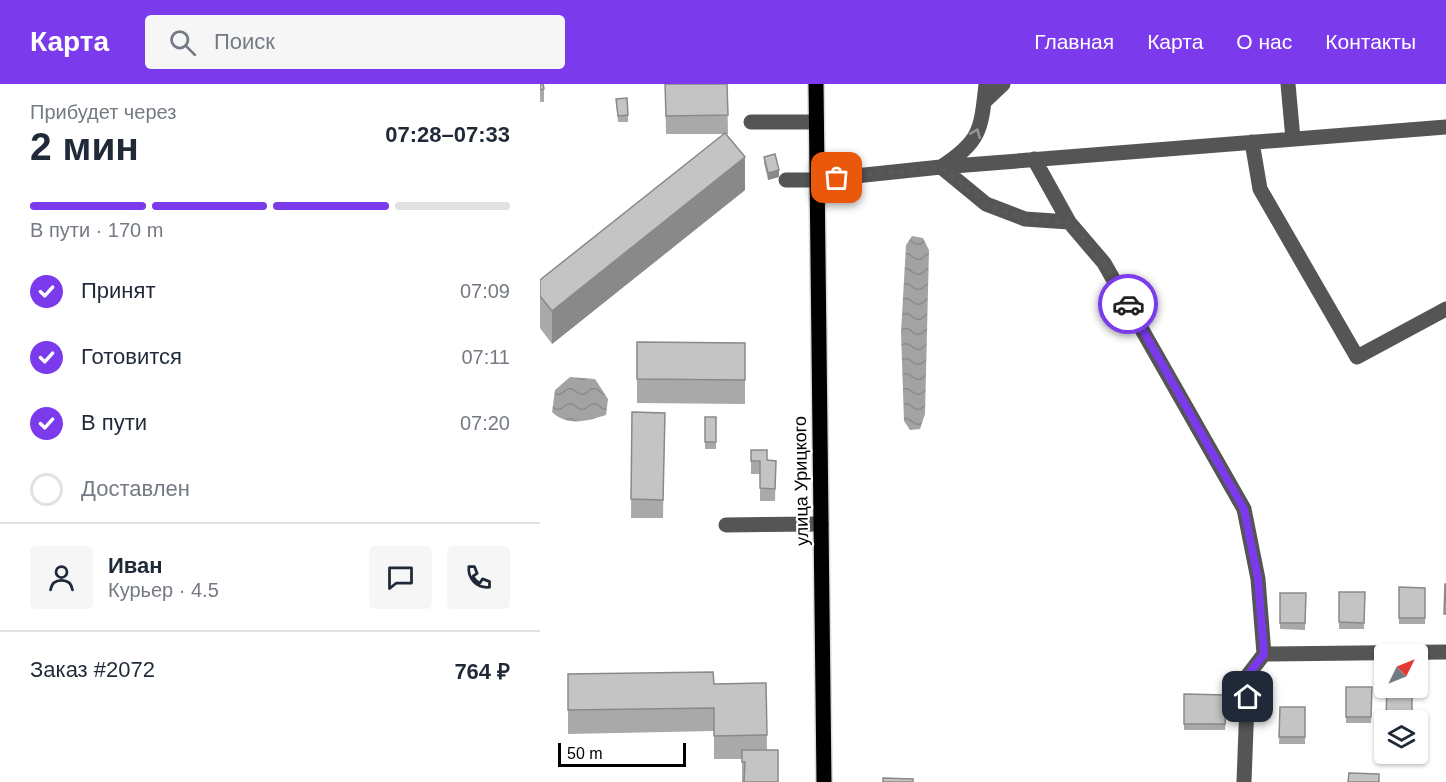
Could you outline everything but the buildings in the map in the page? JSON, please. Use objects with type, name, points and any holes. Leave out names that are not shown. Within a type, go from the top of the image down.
[{"type":"main road","name":"улица Урицкого","points":[[816,84],[824,782]]},
{"type":"street","points":[[941,167],[967,150],[978,134],[986,84]]},
{"type":"street","points":[[984,102],[1003,84]]},
{"type":"street","points":[[1287,84],[1293,139]]},
{"type":"street","points":[[751,122],[816,122]]},
{"type":"street","points":[[786,180],[817,180],[1034,159],[1446,127]]},
{"type":"street","points":[[1252,142],[1260,189],[1357,357],[1446,309]]},
{"type":"street","points":[[1034,159],[1069,222],[1104,263],[1244,509],[1258,579],[1264,654],[1248,675],[1244,782]]},
{"type":"street","points":[[941,167],[986,204],[1025,219],[1069,222]]},
{"type":"street","points":[[726,525],[821,525]]},
{"type":"street","points":[[1264,654],[1446,652]]},
{"type":"water","points":[[912,236],[923,238],[929,250],[925,414],[920,429],[910,430],[904,421],[901,333],[906,245]]},
{"type":"water","points":[[570,377],[595,379],[608,399],[606,415],[585,421],[571,421],[558,417],[552,412],[555,390]]},
{"type":"way so far","points":[[837,178],[941,167],[986,204],[1025,219],[1069,222],[1104,263],[1128,304]]},
{"type":"route","points":[[1128,304],[1244,509],[1258,579],[1264,654],[1248,675],[1248,697]]}]
